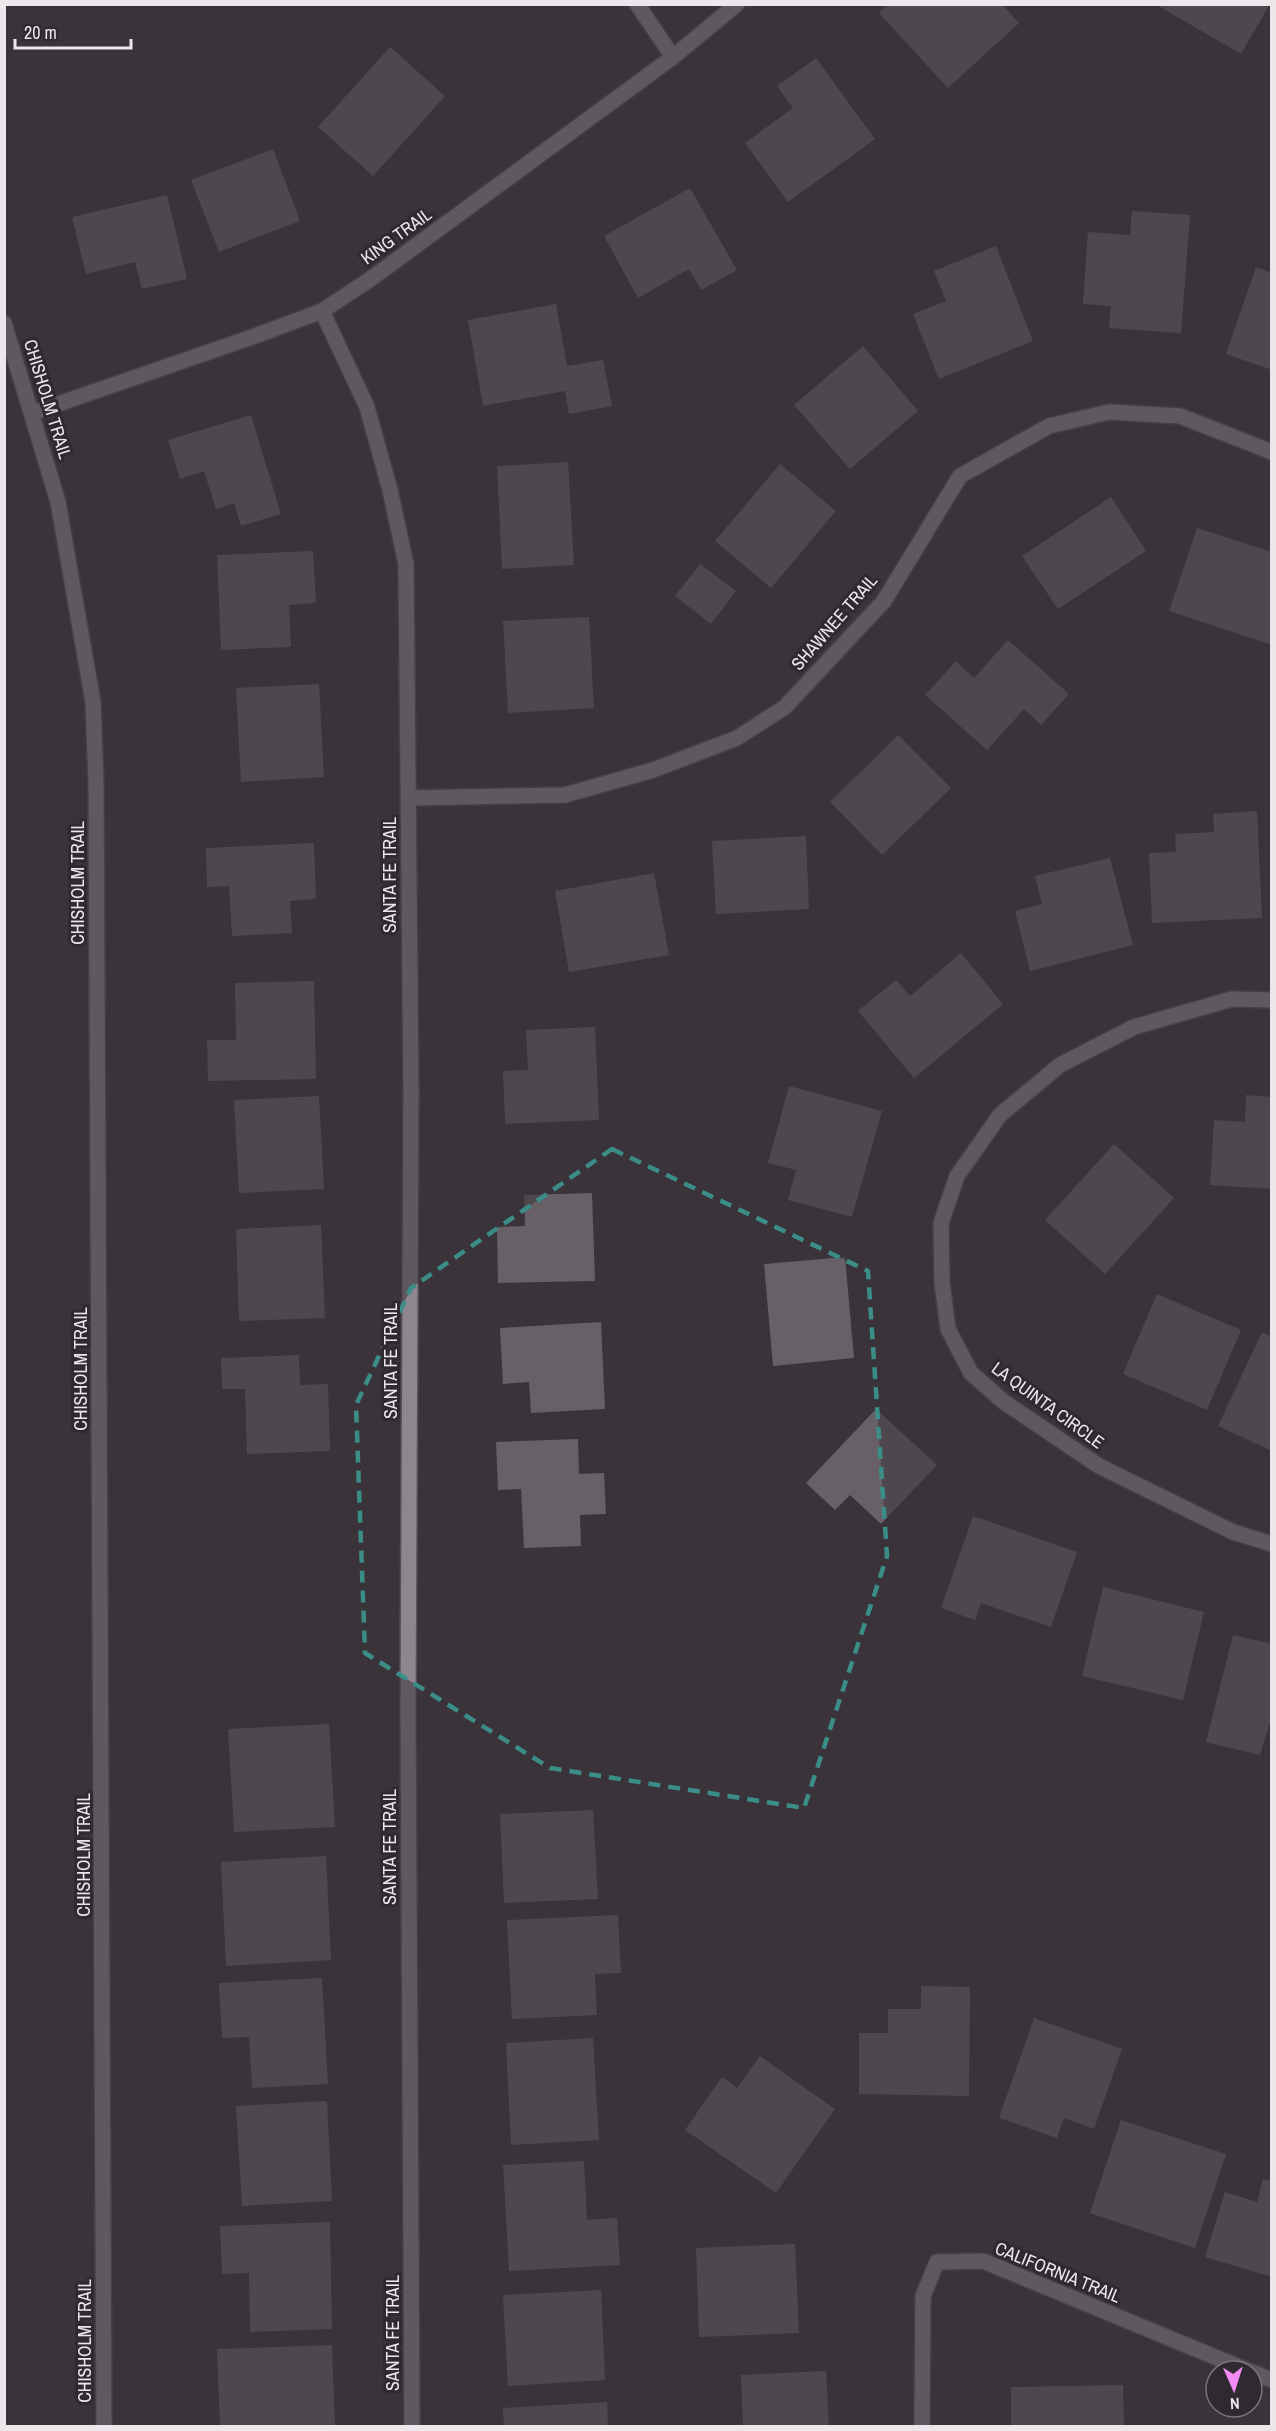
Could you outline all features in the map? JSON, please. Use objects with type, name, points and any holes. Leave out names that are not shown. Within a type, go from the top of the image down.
[{"type":"street","points":[[637,4],[673,57]]},
{"type":"street","name":"KING TRAIL","points":[[32,413],[322,311],[372,278],[673,57],[737,4]]},
{"type":"street","name":"SANTA FE TRAIL","points":[[322,311],[367,407],[390,490],[406,564],[411,1091],[408,1724],[412,2427]]},
{"type":"street","name":"CHISHOLM TRAIL","points":[[4,323],[58,502],[93,702],[96,781],[104,2427]]},
{"type":"street","name":"SHAWNEE TRAIL","points":[[408,798],[565,795],[653,770],[736,738],[785,707],[884,601],[960,476],[1048,426],[1108,412],[1180,416],[1272,452]]},
{"type":"street","name":"LA QUINTA CIRCLE","points":[[1272,1000],[1232,999],[1134,1027],[1060,1065],[1000,1115],[957,1176],[941,1223],[942,1283],[948,1329],[971,1373],[1004,1402],[1099,1466],[1233,1532],[1272,1544]]},
{"type":"street","name":"CALIFORNIA TRAIL","points":[[922,2427],[924,2296],[937,2262],[983,2261],[1219,2359]]},
{"type":"highlighted area","points":[[612,1149],[868,1271],[887,1556],[804,1808],[550,1768],[365,1653],[356,1405],[411,1288]]},
{"type":"building","points":[[888,4],[1002,4],[1019,23],[948,88],[879,13]]},
{"type":"building","points":[[1155,4],[1270,4],[1241,54]]},
{"type":"building","points":[[390,47],[445,96],[373,176],[318,127]]},
{"type":"building","points":[[816,58],[875,139],[788,202],[745,143],[793,108],[777,86]]},
{"type":"building","points":[[273,149],[300,221],[219,252],[191,180]]},
{"type":"building","points":[[690,188],[737,270],[701,290],[689,269],[638,298],[604,236]]},
{"type":"building","points":[[167,195],[187,279],[142,289],[135,262],[86,274],[72,217]]},
{"type":"building","points":[[1132,211],[1190,215],[1181,333],[1109,328],[1111,306],[1083,304],[1088,232],[1130,235]]},
{"type":"building","points":[[996,246],[1033,341],[939,379],[913,314],[946,301],[934,271]]},
{"type":"building","points":[[1256,267],[1272,273],[1272,370],[1226,354]]},
{"type":"building","points":[[556,304],[567,366],[603,360],[612,406],[569,414],[565,391],[483,406],[468,320]]},
{"type":"building","points":[[863,346],[918,411],[850,469],[794,405]]},
{"type":"building","points":[[251,415],[281,514],[241,526],[234,503],[216,509],[204,471],[180,479],[168,440]]},
{"type":"building","points":[[568,462],[574,565],[502,569],[497,466]]},
{"type":"building","points":[[780,464],[836,511],[771,588],[715,541]]},
{"type":"building","points":[[1111,497],[1146,551],[1058,609],[1022,556]]},
{"type":"building","points":[[1197,528],[1272,552],[1272,645],[1169,611]]},
{"type":"building","points":[[313,551],[316,603],[289,605],[291,647],[221,650],[217,555]]},
{"type":"building","points":[[700,564],[736,591],[711,624],[675,596]]},
{"type":"building","points":[[589,617],[594,708],[508,713],[503,621]]},
{"type":"building","points":[[1008,640],[1069,694],[1041,725],[1024,709],[987,750],[925,695],[956,661],[974,678]]},
{"type":"building","points":[[319,684],[324,777],[241,782],[236,688]]},
{"type":"building","points":[[898,735],[951,788],[882,855],[830,802]]},
{"type":"building","points":[[1257,811],[1262,918],[1152,923],[1149,853],[1176,852],[1175,834],[1214,832],[1213,814]]},
{"type":"building","points":[[806,836],[809,909],[716,914],[712,841]]},
{"type":"building","points":[[314,843],[316,899],[290,901],[292,933],[232,936],[229,886],[207,887],[206,848]]},
{"type":"building","points":[[1110,858],[1133,945],[1030,971],[1015,911],[1042,904],[1035,876]]},
{"type":"building","points":[[654,873],[669,955],[569,972],[555,891]]},
{"type":"building","points":[[961,953],[1003,1004],[914,1078],[858,1011],[896,980],[910,996]]},
{"type":"building","points":[[314,981],[316,1079],[208,1081],[207,1040],[236,1040],[235,983]]},
{"type":"building","points":[[595,1027],[599,1120],[505,1124],[503,1071],[528,1070],[526,1030]]},
{"type":"building","points":[[789,1086],[882,1111],[852,1217],[788,1200],[796,1170],[768,1163]]},
{"type":"building","points":[[1246,1095],[1272,1097],[1272,1189],[1210,1185],[1214,1120],[1245,1122]]},
{"type":"building","points":[[319,1096],[324,1189],[239,1193],[234,1100]]},
{"type":"building","points":[[1114,1144],[1174,1198],[1105,1274],[1045,1220]]},
{"type":"building","points":[[592,1193],[595,1281],[498,1283],[497,1227],[525,1226],[524,1195]]},
{"type":"building","points":[[321,1225],[325,1318],[239,1321],[236,1229]]},
{"type":"building","points":[[845,1257],[854,1358],[773,1366],[764,1264]]},
{"type":"building","points":[[1157,1294],[1241,1330],[1207,1410],[1123,1374]]},
{"type":"building","points":[[601,1322],[605,1409],[531,1413],[529,1382],[503,1384],[500,1328]]},
{"type":"building","points":[[1262,1332],[1272,1337],[1272,1451],[1218,1426]]},
{"type":"building","points":[[299,1355],[300,1385],[328,1384],[330,1451],[247,1454],[245,1389],[222,1389],[221,1358]]},
{"type":"building","points":[[876,1409],[937,1465],[881,1524],[850,1495],[835,1510],[806,1483]]},
{"type":"building","points":[[578,1439],[579,1474],[604,1473],[606,1514],[580,1515],[581,1546],[524,1548],[521,1489],[498,1490],[496,1442]]},
{"type":"building","points":[[973,1516],[1077,1552],[1051,1627],[981,1603],[975,1620],[941,1608]]},
{"type":"building","points":[[1103,1587],[1204,1612],[1183,1700],[1082,1676]]},
{"type":"building","points":[[1233,1635],[1272,1644],[1272,1715],[1260,1755],[1206,1742]]},
{"type":"building","points":[[329,1724],[335,1827],[234,1832],[228,1729]]},
{"type":"building","points":[[593,1810],[598,1899],[504,1903],[500,1814]]},
{"type":"building","points":[[326,1856],[331,1960],[226,1966],[221,1862]]},
{"type":"building","points":[[618,1915],[621,1973],[595,1974],[597,2015],[512,2019],[507,1920]]},
{"type":"building","points":[[322,1978],[328,2084],[252,2088],[249,2037],[222,2038],[219,1983]]},
{"type":"building","points":[[921,1986],[970,1987],[969,2096],[859,2094],[859,2033],[888,2033],[888,2009],[921,2009]]},
{"type":"building","points":[[1034,2018],[1122,2049],[1094,2129],[1064,2118],[1057,2138],[999,2118]]},
{"type":"building","points":[[593,2038],[599,2140],[511,2145],[506,2043]]},
{"type":"building","points":[[760,2056],[835,2109],[776,2193],[685,2130],[722,2077],[737,2088]]},
{"type":"building","points":[[327,2101],[332,2201],[242,2206],[236,2106]]},
{"type":"building","points":[[1121,2120],[1226,2154],[1195,2248],[1090,2213]]},
{"type":"building","points":[[584,2161],[587,2220],[617,2218],[620,2265],[509,2271],[503,2165]]},
{"type":"building","points":[[1263,2179],[1272,2181],[1272,2277],[1205,2257],[1225,2192],[1257,2202]]},
{"type":"building","points":[[330,2222],[332,2329],[250,2332],[249,2273],[222,2274],[220,2226]]},
{"type":"building","points":[[795,2244],[799,2333],[699,2337],[696,2248]]},
{"type":"building","points":[[601,2290],[605,2380],[508,2386],[503,2295]]},
{"type":"building","points":[[332,2345],[335,2426],[220,2426],[217,2349]]},
{"type":"building","points":[[826,2371],[829,2426],[743,2426],[741,2375]]},
{"type":"building","points":[[1123,2385],[1124,2426],[1011,2426],[1011,2387]]},
{"type":"building","points":[[607,2402],[608,2426],[504,2426],[503,2408]]}]
